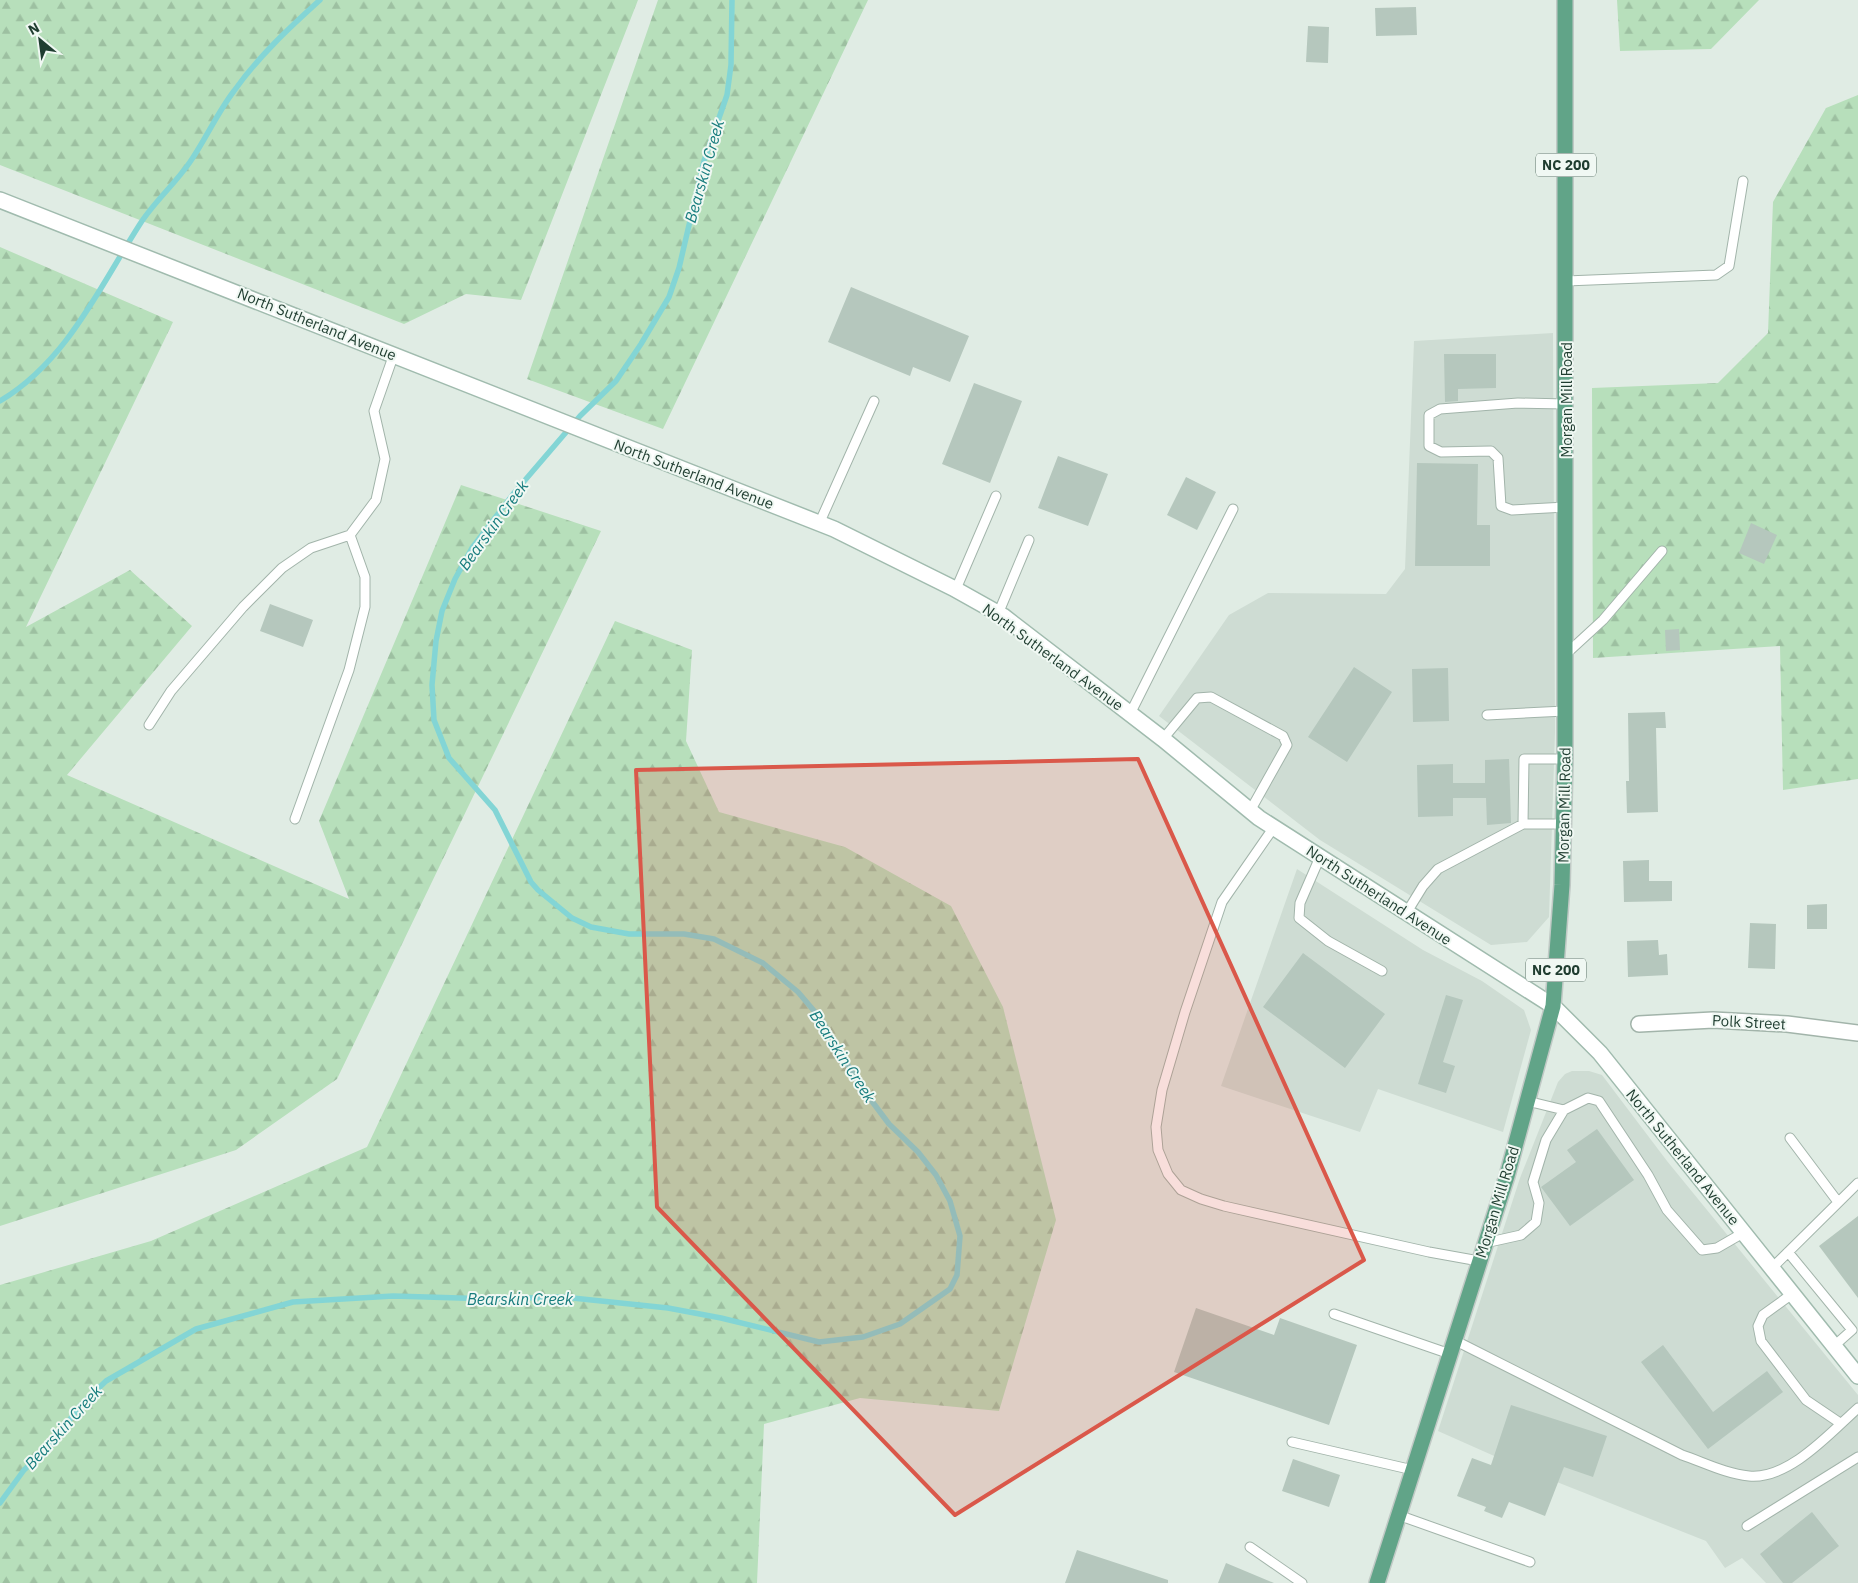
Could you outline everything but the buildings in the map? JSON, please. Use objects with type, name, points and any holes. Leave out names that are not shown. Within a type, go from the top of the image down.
[{"type":"main road","name":"Morgan Mill Road","points":[[1377,1583],[1485,1243],[1554,1006],[1562,885],[1565,759],[1565,0]]},
{"type":"street","name":"North Sutherland Avenue","points":[[0,200],[394,354],[819,524],[956,589],[998,614],[1163,738],[1250,811],[1554,1006],[1600,1053],[1858,1376]]},
{"type":"street","name":"Polk Street","points":[[1639,1024],[1713,1020],[1787,1024],[1858,1033]]},
{"type":"lane","points":[[1566,281],[1716,275],[1729,266],[1744,181]]},
{"type":"lane","points":[[149,725],[171,691],[223,630],[282,568],[311,548],[350,535],[376,500],[385,459],[374,411],[394,354]]},
{"type":"lane","points":[[819,524],[874,401]]},
{"type":"lane","points":[[1566,404],[1518,403],[1440,409],[1429,415],[1429,446],[1440,452],[1491,451],[1498,458],[1501,506],[1512,510],[1566,507]]},
{"type":"lane","points":[[956,589],[996,496]]},
{"type":"lane","points":[[1130,714],[1233,509]]},
{"type":"lane","points":[[295,820],[349,670],[365,608],[365,577],[350,535]]},
{"type":"lane","points":[[998,614],[1029,540]]},
{"type":"lane","points":[[1566,654],[1603,620],[1662,552]]},
{"type":"lane","points":[[1163,738],[1197,698],[1211,697],[1283,736],[1287,745],[1250,811]]},
{"type":"lane","points":[[1487,715],[1565,711]]},
{"type":"lane","points":[[1523,824],[1524,759],[1565,759]]},
{"type":"lane","points":[[1407,912],[1423,886],[1438,869],[1523,824],[1564,824]]},
{"type":"lane","points":[[1274,827],[1222,902],[1185,1012],[1162,1090],[1156,1128],[1158,1150],[1168,1174],[1181,1190],[1224,1206],[1429,1252],[1479,1261]]},
{"type":"lane","points":[[1320,857],[1300,903],[1299,918],[1328,941],[1382,971]]},
{"type":"lane","points":[[1485,1243],[1521,1236],[1536,1222],[1539,1203],[1533,1182],[1546,1140],[1564,1110],[1588,1098],[1599,1101],[1634,1154],[1667,1210],[1702,1250],[1717,1248],[1744,1233]]},
{"type":"lane","points":[[1527,1101],[1564,1110]]},
{"type":"lane","points":[[1790,1138],[1838,1202]]},
{"type":"lane","points":[[1772,1268],[1858,1183]]},
{"type":"lane","points":[[1788,1252],[1852,1330],[1834,1346]]},
{"type":"lane","points":[[1792,1294],[1764,1314],[1758,1326],[1761,1340],[1806,1400],[1840,1423]]},
{"type":"lane","points":[[1334,1314],[1452,1347],[1682,1455],[1750,1476],[1770,1473],[1793,1462],[1816,1447],[1858,1408]]},
{"type":"lane","points":[[1292,1442],[1413,1470]]},
{"type":"lane","points":[[1747,1526],[1858,1457]]},
{"type":"lane","points":[[1398,1515],[1530,1562]]},
{"type":"lane","points":[[1250,1547],[1302,1583]]},
{"type":"highlighted area","points":[[1138,759],[1364,1260],[955,1515],[657,1207],[636,770]]},
{"type":"shaded area","points":[[1553,333],[1555,732],[1549,917],[1527,942],[1491,945],[1320,840],[1159,716],[1229,615],[1268,593],[1386,594],[1405,569],[1414,341]]},
{"type":"shaded area","points":[[1297,869],[1423,950],[1482,981],[1524,1010],[1531,1030],[1503,1132],[1378,1089],[1360,1132],[1221,1086]]},
{"type":"shaded area","points":[[1572,1071],[1589,1071],[1602,1075],[1667,1161],[1858,1395],[1858,1583],[1766,1583],[1742,1558],[1725,1568],[1706,1541],[1519,1467],[1438,1431],[1520,1178],[1558,1082],[1565,1074]]},
{"type":"green space","points":[[0,0],[638,0],[521,300],[466,294],[404,324],[0,165]]},
{"type":"green space","points":[[658,0],[868,0],[663,429],[527,379]]},
{"type":"green space","points":[[1617,0],[1759,0],[1711,49],[1620,51]]},
{"type":"green space","points":[[1858,95],[1858,779],[1783,790],[1780,646],[1593,658],[1592,388],[1718,383],[1768,333],[1773,202],[1826,108]]},
{"type":"green space","points":[[0,247],[173,322],[26,627],[130,570],[192,626],[67,775],[349,899],[319,821],[461,485],[601,531],[337,1079],[236,1150],[0,1226]]},
{"type":"green space","points":[[615,621],[692,650],[686,741],[719,812],[845,847],[951,906],[1003,1007],[1056,1220],[999,1411],[860,1398],[764,1424],[757,1583],[0,1583],[0,1285],[151,1241],[367,1147]]},
{"type":"waterway","points":[[0,401],[24,385],[63,344],[80,322],[140,224],[190,162],[222,108],[243,78],[274,43],[320,0]]},
{"type":"waterway","name":"Bearskin Creek","points":[[0,1503],[24,1470],[50,1446],[80,1406],[106,1381],[196,1329],[293,1302],[393,1296],[493,1299],[563,1297],[668,1308],[721,1318],[819,1342],[863,1337],[900,1324],[950,1289],[957,1275],[960,1236],[950,1201],[936,1175],[918,1152],[889,1124],[859,1084],[821,1019],[798,992],[763,963],[714,939],[684,934],[629,934],[591,927],[572,918],[531,882],[495,810],[449,758],[434,720],[432,685],[436,641],[442,611],[455,579],[472,548],[514,493],[580,416],[616,381],[669,297],[679,268],[704,161],[727,95],[731,65],[732,0]]}]
